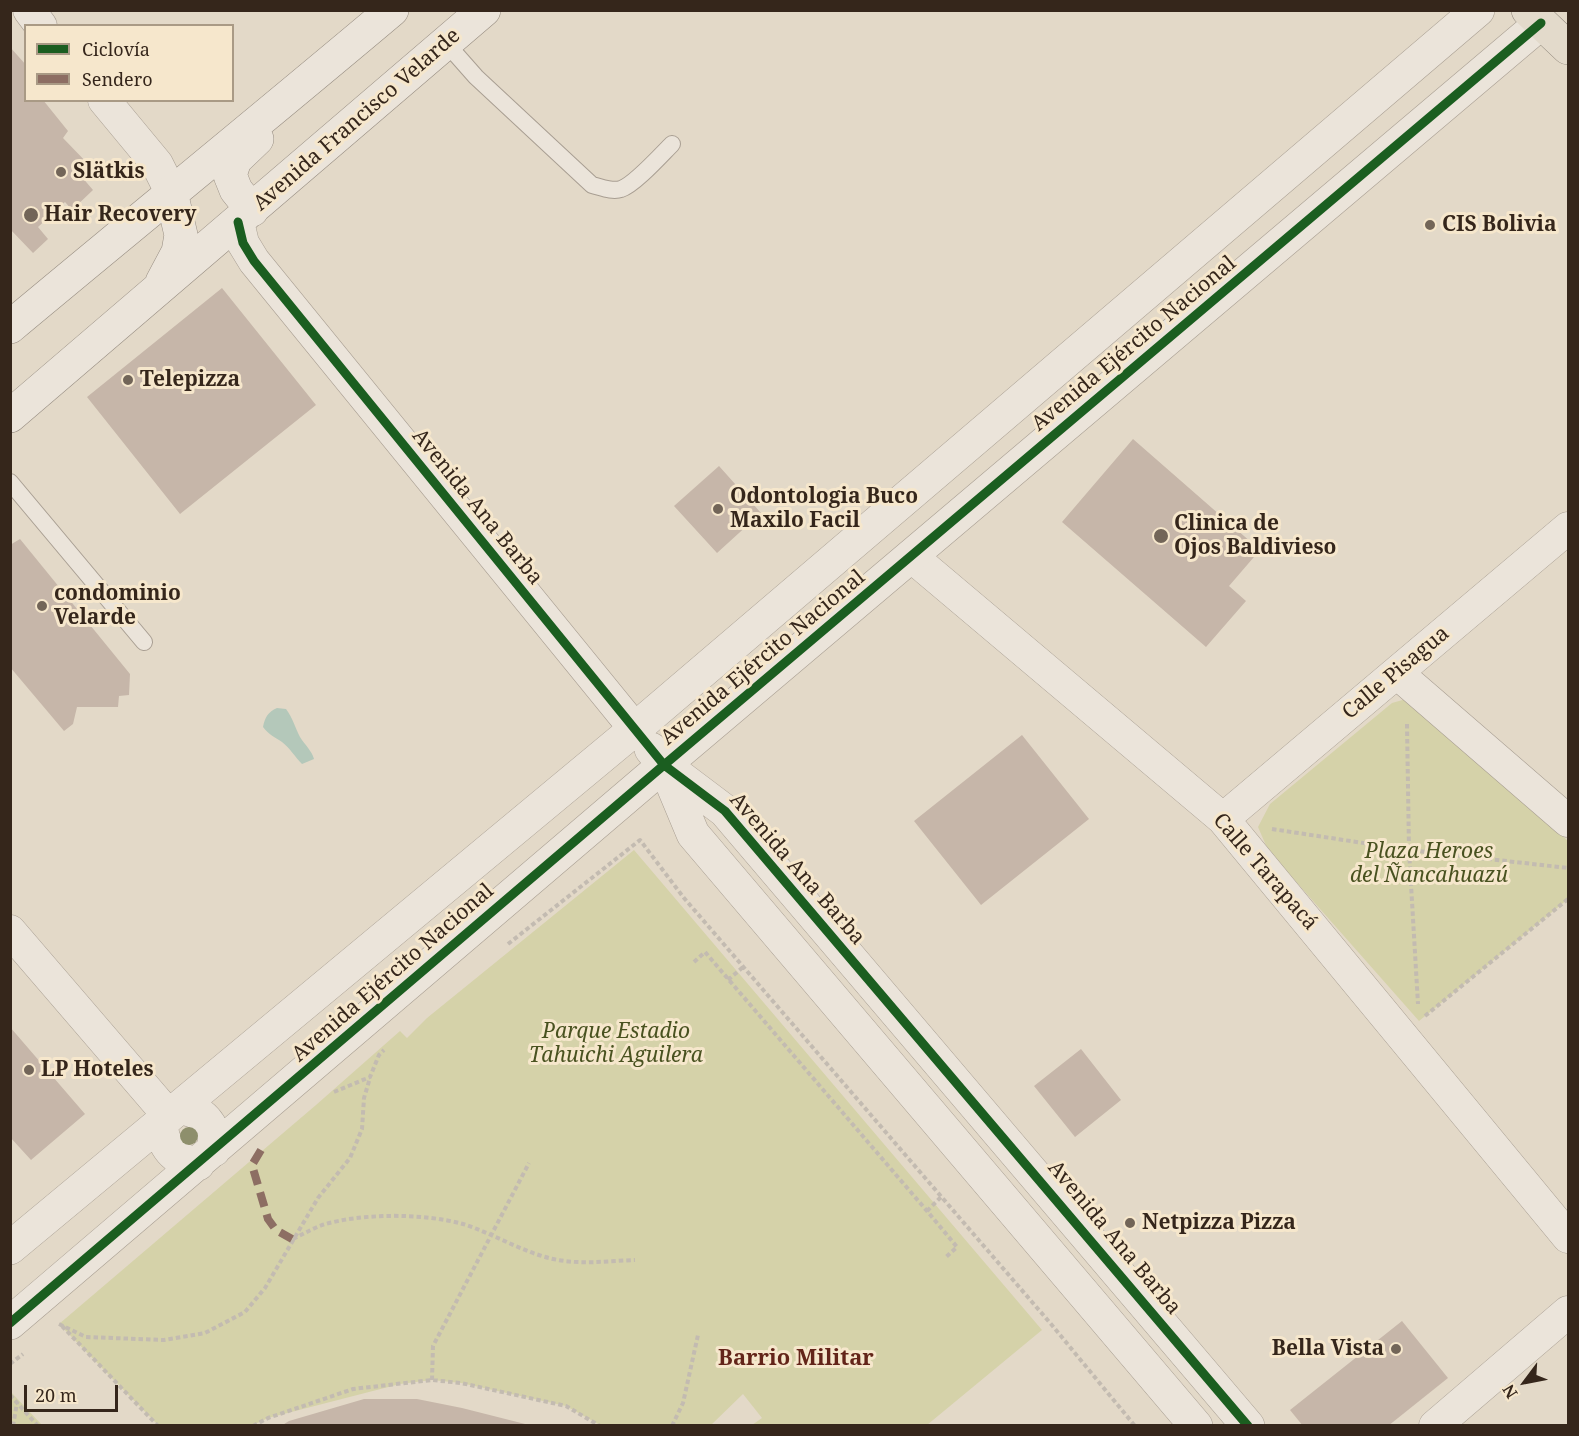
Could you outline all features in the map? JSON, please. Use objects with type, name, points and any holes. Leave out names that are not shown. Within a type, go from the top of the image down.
[{"type":"main road","points":[[1535,17],[1569,48]]},
{"type":"street","points":[[29,10],[40,24]]},
{"type":"street","points":[[10,327],[392,10]]},
{"type":"street","name":"Avenida Francisco Velarde","points":[[10,416],[484,10]]},
{"type":"street","name":"Avenida Ejército Nacional","points":[[10,1248],[634,729],[1478,10]]},
{"type":"street","name":"Avenida Ejército Nacional","points":[[20,1335],[206,1157],[911,556],[1535,17]]},
{"type":"street","points":[[106,102],[157,164],[171,192],[177,214],[181,235],[178,252],[155,294]]},
{"type":"street","points":[[245,216],[230,175],[235,160],[270,126],[274,110]]},
{"type":"street","name":"Avenida Ana Barba","points":[[245,216],[243,243],[254,261],[634,729],[664,765],[725,811],[1248,1425]]},
{"type":"street","name":"Calle Pisagua","points":[[1223,819],[1569,528]]},
{"type":"street","name":"Calle Tarapacá","points":[[911,556],[1223,819],[1410,1028],[1569,1237]]},
{"type":"street","points":[[1396,673],[1569,822]]},
{"type":"street","name":"Avenida Ana Barba","points":[[664,765],[693,834],[1030,1227],[1196,1425]]},
{"type":"street","points":[[10,931],[169,1115]]},
{"type":"street","points":[[188,1108],[207,1119],[215,1139],[206,1157],[187,1163],[170,1151],[164,1143],[169,1115],[188,1108]]},
{"type":"street","points":[[1030,1227],[1060,1202]]},
{"type":"street","points":[[1435,1425],[1569,1312]]},
{"type":"lane","points":[[446,43],[476,77],[592,185],[610,190],[622,189],[637,178],[672,144]]},
{"type":"lane","points":[[10,482],[144,642]]},
{"type":"path","points":[[1407,723],[1410,1028]]},
{"type":"path","points":[[1270,829],[1409,850],[1569,868]]},
{"type":"path","points":[[506,946],[640,840],[684,898],[1135,1425]]},
{"type":"path","points":[[1410,1028],[1569,899]]},
{"type":"path","points":[[694,962],[705,952],[927,1211],[957,1247],[945,1258]]},
{"type":"path","points":[[728,980],[743,967]]},
{"type":"path","points":[[59,1324],[86,1338],[164,1340],[205,1333],[244,1312],[265,1288],[318,1198],[350,1158],[362,1129],[364,1098],[370,1077],[379,1055],[386,1047]]},
{"type":"path","points":[[325,1098],[370,1077]]},
{"type":"path","points":[[432,1380],[433,1346],[518,1180],[529,1163]]},
{"type":"path","points":[[927,1211],[941,1197]]},
{"type":"path","points":[[292,1239],[322,1225],[355,1219],[387,1216],[427,1218],[464,1224],[551,1258],[580,1263],[635,1260]]},
{"type":"path","points":[[52,1330],[68,1316]]},
{"type":"path","points":[[59,1324],[158,1425]]},
{"type":"path","points":[[10,1364],[20,1335]]},
{"type":"path","points":[[672,1425],[683,1403],[698,1335]]},
{"type":"path","points":[[253,1425],[353,1389],[432,1380],[460,1383],[566,1406],[600,1425]]},
{"type":"path","points":[[10,1395],[38,1425]]},
{"type":"path","points":[[13,1425],[17,1403]]},
{"type":"green space","name":"Plaza Heroes del Ñancahuazú","points":[[1406,699],[1422,705],[1568,841],[1568,899],[1419,1021],[1268,850],[1258,827],[1270,804],[1392,703]]},
{"type":"green space","name":"Parque Estadio Tahuichi Aguilera","points":[[634,850],[1042,1330],[927,1425],[752,1425],[762,1418],[743,1394],[711,1425],[600,1425],[566,1406],[461,1383],[432,1380],[400,1384],[268,1418],[253,1425],[158,1425],[59,1324],[400,1031],[407,1038],[427,1018]]},
{"type":"green space","points":[[11,1392],[42,1425],[11,1425]]},
{"type":"shaded area","points":[[277,708],[286,709],[314,759],[302,764],[285,744],[263,727],[267,715]]},
{"type":"building","points":[[10,47],[24,63],[24,102],[45,102],[68,131],[63,138],[91,167],[81,176],[93,190],[72,210],[65,202],[38,227],[48,239],[33,253],[10,229]]},
{"type":"building","points":[[222,288],[316,405],[180,514],[87,397]]},
{"type":"building","name":"Clinica de Ojos Baldivieso","points":[[1133,439],[1260,550],[1229,586],[1246,601],[1206,647],[1062,522]]},
{"type":"building","name":"Odontologia Buco Maxilo Facil","points":[[719,466],[761,513],[717,553],[674,506]]},
{"type":"building","name":"condominio Velarde","points":[[20,539],[130,674],[129,695],[119,696],[118,707],[77,707],[73,724],[64,731],[10,667],[10,545]]},
{"type":"building","points":[[1022,735],[1089,819],[981,905],[914,821]]},
{"type":"building","name":"LP Hoteles","points":[[10,1027],[85,1114],[31,1160],[10,1137]]},
{"type":"building","points":[[1081,1049],[1121,1100],[1075,1137],[1034,1086]]},
{"type":"building","name":"Bella Vista","points":[[1402,1321],[1448,1378],[1388,1426],[1303,1426],[1290,1410]]},
{"type":"building","points":[[364,1399],[417,1399],[533,1426],[281,1426],[289,1421]]},
{"type":"marked path","points":[[261,1150],[252,1165],[268,1219],[276,1230],[292,1239]]},
{"type":"cycle path","points":[[10,1323],[664,765],[1541,23]]},
{"type":"cycle path","points":[[238,222],[243,243],[254,261],[664,765],[725,811],[1248,1426]]},
{"type":"place","name":"Slätkis","points":[[61,172]]},
{"type":"place","name":"Hair Recovery","points":[[31,215]]},
{"type":"place","name":"CIS Bolivia","points":[[1430,225]]},
{"type":"place","name":"Telepizza","points":[[128,380]]},
{"type":"place","name":"Odontologia Buco Maxilo Facil","points":[[718,509]]},
{"type":"place","name":"Clinica de Ojos Baldivieso","points":[[1161,536]]},
{"type":"place","name":"condominio Velarde","points":[[42,606]]},
{"type":"place","name":"LP Hoteles","points":[[29,1070]]},
{"type":"place","name":"Netpizza Pizza","points":[[1130,1223]]},
{"type":"place","name":"Bella Vista","points":[[1396,1349]]},
{"type":"district","name":"Barrio Militar","points":[[796,1359]]}]
